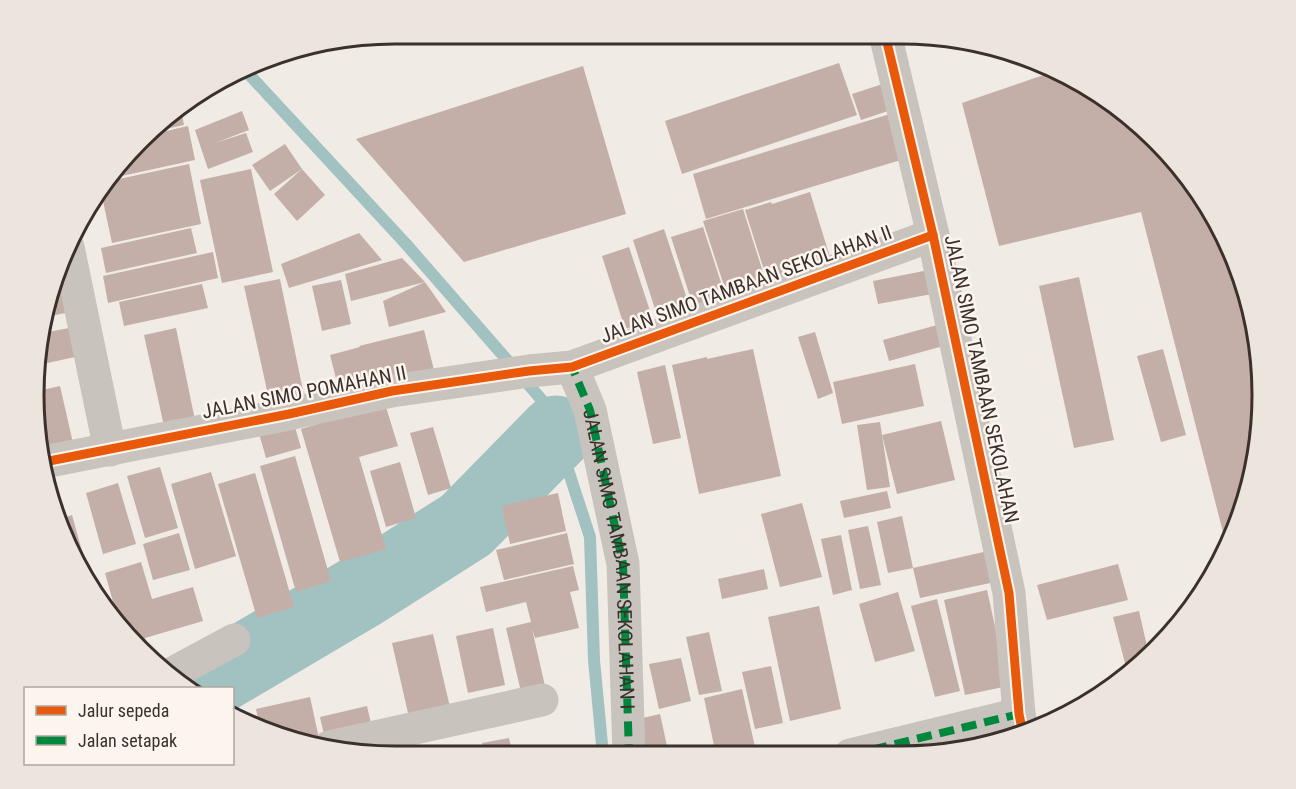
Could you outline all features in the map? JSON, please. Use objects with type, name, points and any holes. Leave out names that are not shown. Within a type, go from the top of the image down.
[{"type":"street","name":"JALAN SIMO TAMBAAN SEKOLAHAN","points":[[887,44],[933,235],[1009,593],[1021,724]]},
{"type":"street","name":"JALAN SIMO TAMBAAN SEKOLAHAN II","points":[[572,367],[933,235]]},
{"type":"street","points":[[70,259],[110,450]]},
{"type":"street","name":"JALAN SIMO POMAHAN II","points":[[50,461],[289,414],[392,391],[572,367]]},
{"type":"street","name":"JALAN SIMO TAMBAAN SEKOLAHAN I","points":[[572,367],[590,410],[623,564],[629,746]]},
{"type":"street","points":[[178,670],[234,640]]},
{"type":"street","points":[[351,742],[542,700]]},
{"type":"street","points":[[900,746],[1021,724]]},
{"type":"building","points":[[839,63],[857,115],[682,174],[665,121]]},
{"type":"building","points":[[583,66],[626,214],[464,262],[356,139]]},
{"type":"building","points":[[1045,74],[1097,103],[1133,131],[1165,163],[1193,199],[1216,239],[1234,282],[1246,326],[1252,372],[1252,417],[1246,463],[1241,485],[1224,534],[1141,212],[999,246],[962,103]]},
{"type":"building","points":[[892,81],[900,107],[861,120],[852,94]]},
{"type":"building","points":[[242,111],[249,130],[215,143],[246,133],[253,152],[208,169],[195,130]]},
{"type":"building","points":[[890,114],[904,159],[706,219],[693,174]]},
{"type":"building","points":[[182,115],[184,125],[165,129]]},
{"type":"building","points":[[188,126],[195,160],[120,176],[146,146],[162,132]]},
{"type":"building","points":[[285,144],[302,169],[270,191],[252,165]]},
{"type":"building","points":[[189,164],[201,224],[112,243],[103,200],[117,179]]},
{"type":"building","points":[[251,169],[273,272],[222,283],[200,180]]},
{"type":"building","points":[[302,169],[325,195],[297,221],[274,194]]},
{"type":"building","points":[[810,192],[833,267],[770,289],[745,210]]},
{"type":"building","points":[[743,209],[767,285],[728,298],[703,221]]},
{"type":"building","points":[[703,227],[726,298],[694,309],[671,237]]},
{"type":"building","points":[[191,228],[197,253],[106,273],[101,248]]},
{"type":"building","points":[[664,229],[693,317],[661,328],[633,240]]},
{"type":"building","points":[[359,233],[382,260],[289,288],[281,264]]},
{"type":"building","points":[[629,247],[653,320],[625,329],[602,256]]},
{"type":"building","points":[[213,252],[218,278],[108,303],[103,276]]},
{"type":"building","points":[[402,258],[425,282],[351,301],[345,274]]},
{"type":"building","points":[[939,268],[943,292],[878,304],[873,281]]},
{"type":"building","points":[[1079,277],[1114,440],[1074,448],[1039,286]]},
{"type":"building","points":[[63,279],[75,311],[52,316]]},
{"type":"building","points":[[280,279],[306,405],[272,413],[244,286]]},
{"type":"building","points":[[341,280],[351,324],[322,331],[312,286]]},
{"type":"building","points":[[425,282],[446,312],[389,327],[383,301]]},
{"type":"building","points":[[202,284],[208,308],[124,326],[119,302]]},
{"type":"building","points":[[948,322],[954,343],[889,361],[883,340]]},
{"type":"building","points":[[69,328],[75,357],[45,363],[49,332]]},
{"type":"building","points":[[176,328],[195,420],[164,426],[144,335]]},
{"type":"building","points":[[424,330],[435,374],[341,398],[330,355]]},
{"type":"building","points":[[815,332],[833,393],[818,399],[798,337]]},
{"type":"building","points":[[753,349],[781,476],[699,494],[672,365]]},
{"type":"building","points":[[1163,349],[1186,435],[1161,442],[1137,356]]},
{"type":"building","points":[[915,364],[924,406],[842,424],[833,382]]},
{"type":"building","points":[[665,365],[681,438],[653,444],[637,372]]},
{"type":"building","points":[[60,386],[73,443],[48,449],[44,417],[44,390]]},
{"type":"building","points":[[385,404],[398,446],[359,457],[386,549],[340,562],[301,429]]},
{"type":"building","points":[[293,420],[301,448],[266,458],[258,430]]},
{"type":"building","points":[[941,421],[955,480],[897,494],[882,435]]},
{"type":"building","points":[[880,422],[890,487],[867,490],[857,425]]},
{"type":"building","points":[[433,427],[451,488],[428,495],[410,433]]},
{"type":"building","points":[[295,456],[331,581],[296,592],[260,466]]},
{"type":"building","points":[[400,462],[416,518],[386,527],[370,471]]},
{"type":"building","points":[[160,467],[178,528],[145,538],[127,476]]},
{"type":"building","points":[[211,472],[236,556],[195,569],[171,484]]},
{"type":"building","points":[[255,473],[294,607],[257,618],[218,484]]},
{"type":"building","points":[[118,483],[136,544],[103,554],[86,493]]},
{"type":"building","points":[[887,491],[891,508],[844,518],[840,501]]},
{"type":"building","points":[[558,493],[566,531],[510,544],[502,506]]},
{"type":"building","points":[[802,503],[822,577],[780,587],[761,514]]},
{"type":"building","points":[[72,515],[83,556],[70,529],[66,517]]},
{"type":"building","points":[[902,516],[913,568],[888,573],[877,522]]},
{"type":"building","points":[[868,526],[881,585],[860,589],[848,530]]},
{"type":"building","points":[[179,533],[190,570],[153,580],[143,544]]},
{"type":"building","points":[[567,533],[574,564],[504,580],[496,550]]},
{"type":"building","points":[[841,535],[852,590],[833,595],[821,539]]},
{"type":"building","points":[[988,551],[995,582],[920,598],[913,568]]},
{"type":"building","points":[[141,562],[152,599],[193,587],[203,621],[145,638],[146,643],[114,605],[105,573]]},
{"type":"building","points":[[1118,564],[1128,600],[1047,620],[1037,585]]},
{"type":"building","points":[[573,566],[579,590],[570,592],[579,628],[535,638],[532,629],[545,686],[521,692],[506,628],[531,622],[526,602],[486,612],[480,587]]},
{"type":"building","points":[[764,569],[768,589],[722,599],[718,579]]},
{"type":"building","points":[[987,590],[1008,686],[965,695],[944,600]]},
{"type":"building","points":[[898,592],[915,651],[875,662],[859,604]]},
{"type":"building","points":[[937,599],[960,691],[935,697],[911,606]]},
{"type":"building","points":[[819,606],[841,709],[790,721],[768,617]]},
{"type":"building","points":[[1139,611],[1147,646],[1125,664],[1113,617]]},
{"type":"building","points":[[493,628],[505,685],[468,693],[456,636]]},
{"type":"building","points":[[709,632],[722,691],[699,695],[686,637]]},
{"type":"building","points":[[433,634],[452,716],[411,726],[392,643]]},
{"type":"building","points":[[681,658],[691,701],[659,709],[649,664]]},
{"type":"building","points":[[771,666],[783,723],[755,729],[742,672]]},
{"type":"building","points":[[742,689],[755,746],[714,746],[704,698]]},
{"type":"building","points":[[310,697],[319,737],[260,719],[256,709]]},
{"type":"building","points":[[367,706],[373,732],[337,740],[325,739],[320,717]]},
{"type":"building","points":[[660,714],[667,746],[640,746],[634,720]]},
{"type":"building","points":[[509,738],[511,746],[483,746],[482,743]]},
{"type":"waterway","points":[[250,75],[406,244],[541,399],[556,433],[590,537],[594,660],[602,746]]},
{"type":"waterway","points":[[200,687],[364,590],[466,525],[556,433]]},
{"type":"marked path","points":[[578,365],[572,367],[590,410],[623,564],[629,746]]},
{"type":"marked path","points":[[887,746],[1019,714]]},
{"type":"cycle path","points":[[887,44],[933,235],[1009,593],[1021,724]]},
{"type":"cycle path","points":[[50,461],[289,414],[392,391],[572,367],[933,235]]}]
